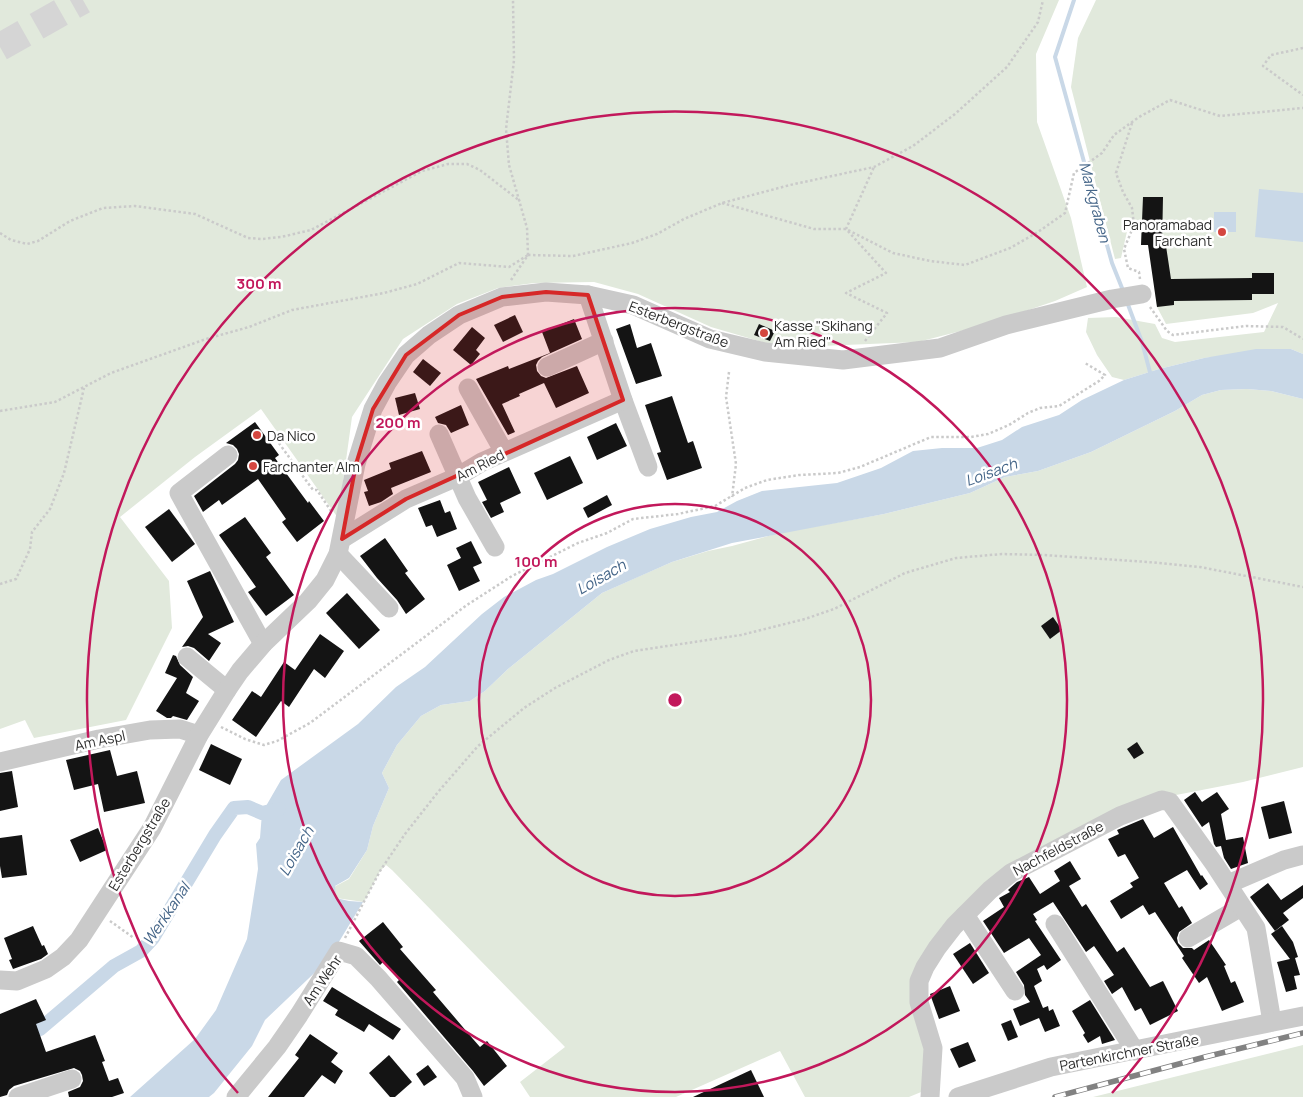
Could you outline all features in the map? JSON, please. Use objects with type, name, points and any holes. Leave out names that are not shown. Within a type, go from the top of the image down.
[{"type":"street","name":"Esterbergstraße","points":[[0,980],[17,981],[46,969],[80,940],[152,828],[204,728],[227,690],[240,671],[264,644],[308,601],[325,580],[341,540],[356,464],[373,409],[386,383],[406,355],[429,335],[459,315],[502,297],[546,292],[588,295],[633,305],[710,339],[765,352],[843,360],[940,348],[1006,325],[1112,299],[1142,294]]},
{"type":"street","points":[[588,295],[623,400],[648,467]]},
{"type":"street","points":[[548,367],[604,341]]},
{"type":"street","points":[[468,388],[504,452]]},
{"type":"street","name":"Am Ried","points":[[341,540],[406,499],[457,477],[482,462],[623,400]]},
{"type":"street","points":[[438,434],[457,477],[495,546]]},
{"type":"street","points":[[228,455],[179,493],[264,644]]},
{"type":"street","points":[[341,540],[389,608]]},
{"type":"street","points":[[187,657],[227,690]]},
{"type":"street","name":"Am Aspl","points":[[0,762],[99,739],[150,730],[204,728]]},
{"type":"street","name":"Nachfeldstraße","points":[[930,1097],[933,1048],[918,1002],[919,981],[937,948],[965,915],[1010,873],[1120,816],[1162,800],[1170,802],[1228,884],[1256,928],[1272,1022]]},
{"type":"street","points":[[1228,884],[1284,860],[1303,855]]},
{"type":"street","points":[[1188,938],[1241,907]]},
{"type":"street","points":[[965,915],[1015,991]]},
{"type":"street","points":[[1055,924],[1135,1051]]},
{"type":"street","name":"Am Wehr","points":[[236,1097],[282,1039],[339,951],[356,956],[378,978],[466,1078],[474,1097]]},
{"type":"street","name":"Partenkirchner Straße","points":[[958,1097],[1051,1067],[1303,1016]]},
{"type":"street","points":[[18,1097],[72,1079]]},
{"type":"path","points":[[502,297],[508,284],[528,255],[527,228],[509,165],[506,129],[514,60],[513,0]]},
{"type":"path","points":[[0,411],[55,402],[111,373],[249,327],[292,310],[416,284],[458,263],[509,267],[528,255],[573,256],[632,243],[657,234],[684,219],[722,203],[790,185],[874,167],[914,146],[956,114],[1007,66],[1038,22],[1043,0]]},
{"type":"path","points":[[1303,48],[1271,55],[1263,66],[1303,95]]},
{"type":"path","points":[[722,203],[814,229],[846,228],[893,253],[930,261],[965,265],[1010,248],[1038,232],[1065,212],[1074,173],[1102,153],[1114,135],[1139,117],[1170,100],[1220,116],[1303,108]]},
{"type":"path","points":[[1132,123],[1116,173],[1123,192],[1132,208],[1134,224],[1124,249],[1128,268],[1139,272],[1142,294],[1163,325],[1173,335],[1246,326],[1283,327],[1303,339]]},
{"type":"path","points":[[0,233],[11,240],[27,244],[38,241],[70,221],[103,208],[135,206],[195,214],[248,238],[281,237],[311,230],[422,171],[448,164],[467,164],[480,170],[520,201]]},
{"type":"path","points":[[846,228],[874,167]]},
{"type":"path","points":[[846,228],[886,273],[846,293],[887,313],[859,350],[866,357]]},
{"type":"path","points":[[204,728],[264,745],[277,741],[310,723],[467,605],[512,576],[578,543],[607,533],[633,519],[678,514],[715,506],[745,488],[767,480],[838,472],[860,467],[931,437],[971,437],[988,434],[1009,425],[1034,410],[1060,406],[1099,381],[1105,375],[1085,363]]},
{"type":"path","points":[[729,372],[726,397],[736,464],[732,496]]},
{"type":"path","points":[[0,584],[16,578],[30,549],[32,532],[50,509],[64,473],[84,388]]},
{"type":"path","points":[[272,434],[313,490],[317,490],[341,540]]},
{"type":"path","points":[[339,951],[380,872],[438,792],[478,746],[524,708],[556,688],[609,660],[634,651],[741,635],[805,619],[834,608],[905,573],[956,558],[1002,554],[1043,555],[1174,564],[1200,567],[1303,588]]},
{"type":"path","points":[[97,911],[134,938]]},
{"type":"highlighted area","points":[[546,292],[588,295],[623,400],[406,499],[342,539],[356,464],[373,409],[406,355],[459,315],[502,297]]},
{"type":"shaded area","points":[[0,0],[1059,0],[1036,54],[1037,122],[1071,218],[1087,287],[1055,301],[984,325],[918,342],[820,346],[766,343],[711,327],[638,294],[594,282],[534,283],[498,288],[457,304],[403,339],[352,417],[338,518],[261,409],[195,457],[120,517],[169,581],[172,628],[126,720],[34,738],[25,720],[0,729]]},
{"type":"shaded area","points":[[1096,0],[1303,0],[1303,354],[1291,349],[1204,358],[1124,380],[1112,377],[1097,355],[1086,332],[1088,318],[1116,317],[1155,324],[1162,338],[1175,342],[1264,332],[1278,303],[1253,313],[1166,324],[1157,307],[1149,245],[1141,245],[1142,220],[1128,227],[1121,258],[1115,259],[1071,87],[1078,38]]},
{"type":"shaded area","points":[[1247,389],[1271,391],[1303,399],[1303,767],[1243,782],[1171,796],[1037,855],[924,964],[928,1045],[926,1090],[909,1097],[805,1097],[780,1051],[676,1097],[530,1097],[520,1082],[565,1047],[386,865],[380,871],[364,902],[336,898],[334,887],[349,879],[367,850],[373,826],[389,788],[382,773],[397,745],[421,716],[441,705],[470,701],[485,691],[508,669],[602,593],[672,562],[708,551],[779,533],[884,514],[970,493],[1005,477],[1038,471],[1091,452],[1175,411],[1202,395],[1221,390]]},
{"type":"shaded area","points":[[1303,1045],[1303,1097],[1093,1097]]},
{"type":"water","points":[[1259,189],[1303,193],[1303,242],[1255,237]]},
{"type":"water","points":[[1214,212],[1236,212],[1236,232],[1214,232]]},
{"type":"water","name":"Loisach","points":[[1256,349],[1291,349],[1303,354],[1303,399],[1271,391],[1247,389],[1221,390],[1202,395],[1175,411],[1091,452],[1038,471],[1005,477],[970,493],[884,514],[732,543],[672,562],[602,593],[508,669],[485,691],[470,701],[441,705],[421,716],[397,745],[382,773],[389,788],[373,826],[367,850],[349,878],[335,886],[336,898],[363,902],[328,960],[265,1020],[252,1046],[214,1093],[209,1097],[130,1097],[195,1039],[216,1010],[247,939],[258,869],[256,844],[260,838],[262,813],[281,780],[358,724],[396,687],[425,667],[482,614],[504,597],[536,580],[650,529],[691,517],[717,512],[737,501],[762,491],[837,483],[881,468],[913,451],[942,448],[977,448],[1002,440],[1022,427],[1059,415],[1082,400],[1124,380],[1204,358]]},
{"type":"building","name":"Panoramabad Farchant","points":[[1143,197],[1163,197],[1162,247],[1166,246],[1171,279],[1252,278],[1252,273],[1274,273],[1274,294],[1252,294],[1252,300],[1174,301],[1174,305],[1157,307],[1148,245],[1141,245]]},
{"type":"building","points":[[515,315],[523,332],[503,342],[494,325]]},
{"type":"building","points":[[574,319],[582,339],[542,357],[536,365],[537,371],[546,378],[577,366],[589,393],[556,408],[544,383],[519,394],[520,396],[502,404],[515,432],[508,435],[476,379],[508,366],[509,369],[550,353],[542,332]]},
{"type":"building","points":[[630,324],[637,348],[651,343],[662,376],[636,384],[616,329]]},
{"type":"building","name":"Kasse \"Skihang Am Ried\"","points":[[759,324],[775,331],[770,341],[754,335]]},
{"type":"building","points":[[472,327],[485,338],[476,350],[480,354],[471,365],[453,350]]},
{"type":"building","points":[[423,359],[441,373],[430,386],[413,372]]},
{"type":"building","points":[[415,393],[420,409],[399,415],[395,398]]},
{"type":"building","points":[[672,396],[688,443],[693,441],[702,468],[667,480],[657,453],[661,452],[645,405]]},
{"type":"building","points":[[461,405],[469,425],[451,433],[446,425],[438,423],[435,417]]},
{"type":"building","name":"Farchanter Alm","points":[[255,422],[279,455],[275,458],[308,503],[309,501],[324,521],[297,542],[282,522],[286,519],[258,479],[222,505],[219,500],[203,512],[194,496],[235,464],[239,454],[237,449],[233,445],[226,443]]},
{"type":"building","points":[[616,423],[627,446],[597,460],[587,437]]},
{"type":"building","points":[[422,451],[431,472],[391,488],[393,494],[381,502],[369,506],[364,492],[368,491],[364,480],[391,469],[389,463]]},
{"type":"building","points":[[570,456],[583,483],[547,500],[534,473]]},
{"type":"building","points":[[509,467],[521,493],[500,503],[504,512],[491,518],[482,502],[487,500],[478,482]]},
{"type":"building","points":[[607,495],[612,505],[588,518],[583,508]]},
{"type":"building","points":[[440,500],[445,513],[450,511],[457,529],[437,537],[432,525],[426,527],[418,508]]},
{"type":"building","points":[[169,509],[195,544],[172,562],[145,527]]},
{"type":"building","points":[[245,517],[271,553],[266,557],[294,595],[266,616],[248,592],[256,587],[219,535]]},
{"type":"building","points":[[385,538],[408,571],[405,573],[425,599],[406,614],[397,600],[360,556]]},
{"type":"building","points":[[471,541],[482,563],[473,567],[480,581],[459,591],[447,565],[461,558],[456,548]]},
{"type":"building","points":[[210,571],[234,622],[208,634],[221,643],[209,661],[194,648],[182,647],[203,617],[187,581]]},
{"type":"building","points":[[347,593],[380,630],[359,649],[326,613]]},
{"type":"building","points":[[1053,617],[1062,630],[1050,639],[1041,626]]},
{"type":"building","points":[[320,634],[344,651],[325,678],[314,669],[289,707],[281,701],[256,737],[232,720],[252,691],[261,697],[284,662],[295,670]]},
{"type":"building","points":[[173,655],[176,656],[180,665],[193,677],[186,693],[199,701],[187,720],[173,716],[167,718],[156,711],[177,678],[165,673]]},
{"type":"building","points":[[1137,742],[1144,753],[1134,759],[1127,749]]},
{"type":"building","points":[[211,744],[242,759],[230,785],[199,770]]},
{"type":"building","points":[[110,750],[117,776],[137,771],[145,803],[104,812],[98,784],[74,790],[66,760]]},
{"type":"building","points":[[12,771],[18,807],[0,811],[0,773]]},
{"type":"building","points":[[1195,792],[1202,802],[1217,792],[1229,809],[1221,814],[1226,840],[1243,837],[1248,863],[1231,869],[1224,858],[1221,846],[1216,847],[1214,844],[1209,822],[1202,827],[1184,800]]},
{"type":"building","points":[[1284,801],[1292,833],[1269,839],[1261,807]]},
{"type":"building","points":[[1143,819],[1154,838],[1173,827],[1201,876],[1208,884],[1200,890],[1187,870],[1164,883],[1179,908],[1182,906],[1192,923],[1179,932],[1178,943],[1183,948],[1192,948],[1194,950],[1209,940],[1226,965],[1224,966],[1231,983],[1235,981],[1244,1002],[1222,1011],[1207,977],[1199,983],[1155,912],[1149,915],[1143,905],[1121,919],[1110,901],[1133,887],[1130,883],[1139,878],[1125,854],[1118,857],[1108,839],[1119,834],[1117,830]]},
{"type":"building","points":[[98,828],[107,850],[80,862],[70,840]]},
{"type":"building","points":[[22,835],[27,875],[2,878],[0,838]]},
{"type":"building","points":[[1070,861],[1081,879],[1069,886],[1082,907],[1086,904],[1117,952],[1124,947],[1150,987],[1163,981],[1178,1011],[1150,1025],[1141,1008],[1135,1011],[1122,987],[1112,994],[1104,981],[1114,975],[1094,946],[1086,952],[1053,902],[1033,914],[1037,920],[1035,921],[1061,960],[1047,970],[1044,965],[1037,969],[1042,981],[1034,986],[1043,1008],[1048,1006],[1049,1011],[1053,1009],[1060,1026],[1045,1032],[1039,1018],[1020,1026],[1013,1009],[1030,1002],[1025,995],[1024,985],[1016,972],[1041,955],[1029,938],[1004,953],[983,921],[1004,907],[999,898],[1010,892],[1008,890],[1017,882],[1029,877],[1040,894],[1060,881],[1054,871]]},
{"type":"building","points":[[1268,883],[1281,900],[1303,885],[1303,898],[1283,913],[1289,920],[1275,931],[1250,897]]},
{"type":"building","points":[[383,922],[403,947],[400,949],[436,990],[433,992],[473,1039],[480,1047],[487,1041],[507,1066],[484,1086],[397,982],[399,980],[383,962],[380,965],[359,941]]},
{"type":"building","points":[[33,926],[42,946],[44,945],[48,954],[41,959],[13,969],[9,960],[12,959],[4,938]]},
{"type":"building","points":[[1282,926],[1293,942],[1298,957],[1295,958],[1300,975],[1294,976],[1297,989],[1286,992],[1277,962],[1290,959],[1271,934]]},
{"type":"building","points":[[970,943],[989,973],[973,984],[953,954]]},
{"type":"building","points":[[950,986],[960,1011],[939,1019],[930,994]]},
{"type":"building","points":[[332,987],[401,1029],[393,1040],[369,1024],[364,1032],[335,1015],[338,1010],[323,1001]]},
{"type":"building","points":[[36,999],[46,1020],[36,1024],[46,1052],[95,1035],[105,1061],[102,1062],[109,1081],[118,1078],[124,1093],[112,1097],[69,1097],[68,1092],[80,1087],[83,1081],[80,1071],[74,1068],[14,1086],[7,1095],[0,1097],[0,1014]]},
{"type":"building","points":[[1090,1000],[1115,1040],[1102,1044],[1100,1036],[1088,1043],[1083,1035],[1085,1033],[1072,1011]]},
{"type":"building","points":[[1011,1020],[1018,1037],[1008,1041],[1001,1024]]},
{"type":"building","points":[[310,1034],[338,1053],[331,1062],[343,1071],[335,1084],[322,1075],[304,1097],[268,1097],[299,1058],[295,1055]]},
{"type":"building","points":[[968,1042],[976,1061],[959,1068],[950,1049]]},
{"type":"building","points":[[389,1055],[412,1082],[395,1097],[390,1097],[369,1073]]},
{"type":"building","points":[[428,1065],[437,1077],[424,1086],[416,1074]]},
{"type":"building","points":[[751,1070],[764,1097],[693,1097]]},
{"type":"waterway","name":"Markgraben","points":[[1074,0],[1055,57],[1112,263],[1124,293]]},
{"type":"waterway","name":"Markgraben","points":[[1127,302],[1142,342],[1151,376]]},
{"type":"waterway","name":"Werkkanal","points":[[0,1044],[40,1029],[114,966],[141,951],[153,938],[215,835],[234,808],[248,807],[262,813],[279,809]]},
{"type":"tunnel","points":[[0,47],[83,0]]},
{"type":"railway","points":[[1055,1097],[1303,1033]]},
{"type":"place","name":"Panoramabad Farchant","points":[[1222,232]]},
{"type":"place","name":"Kasse \"Skihang Am Ried\"","points":[[764,333]]},
{"type":"place","name":"Da Nico","points":[[257,435]]},
{"type":"place","name":"Farchanter Alm","points":[[253,466]]}]
